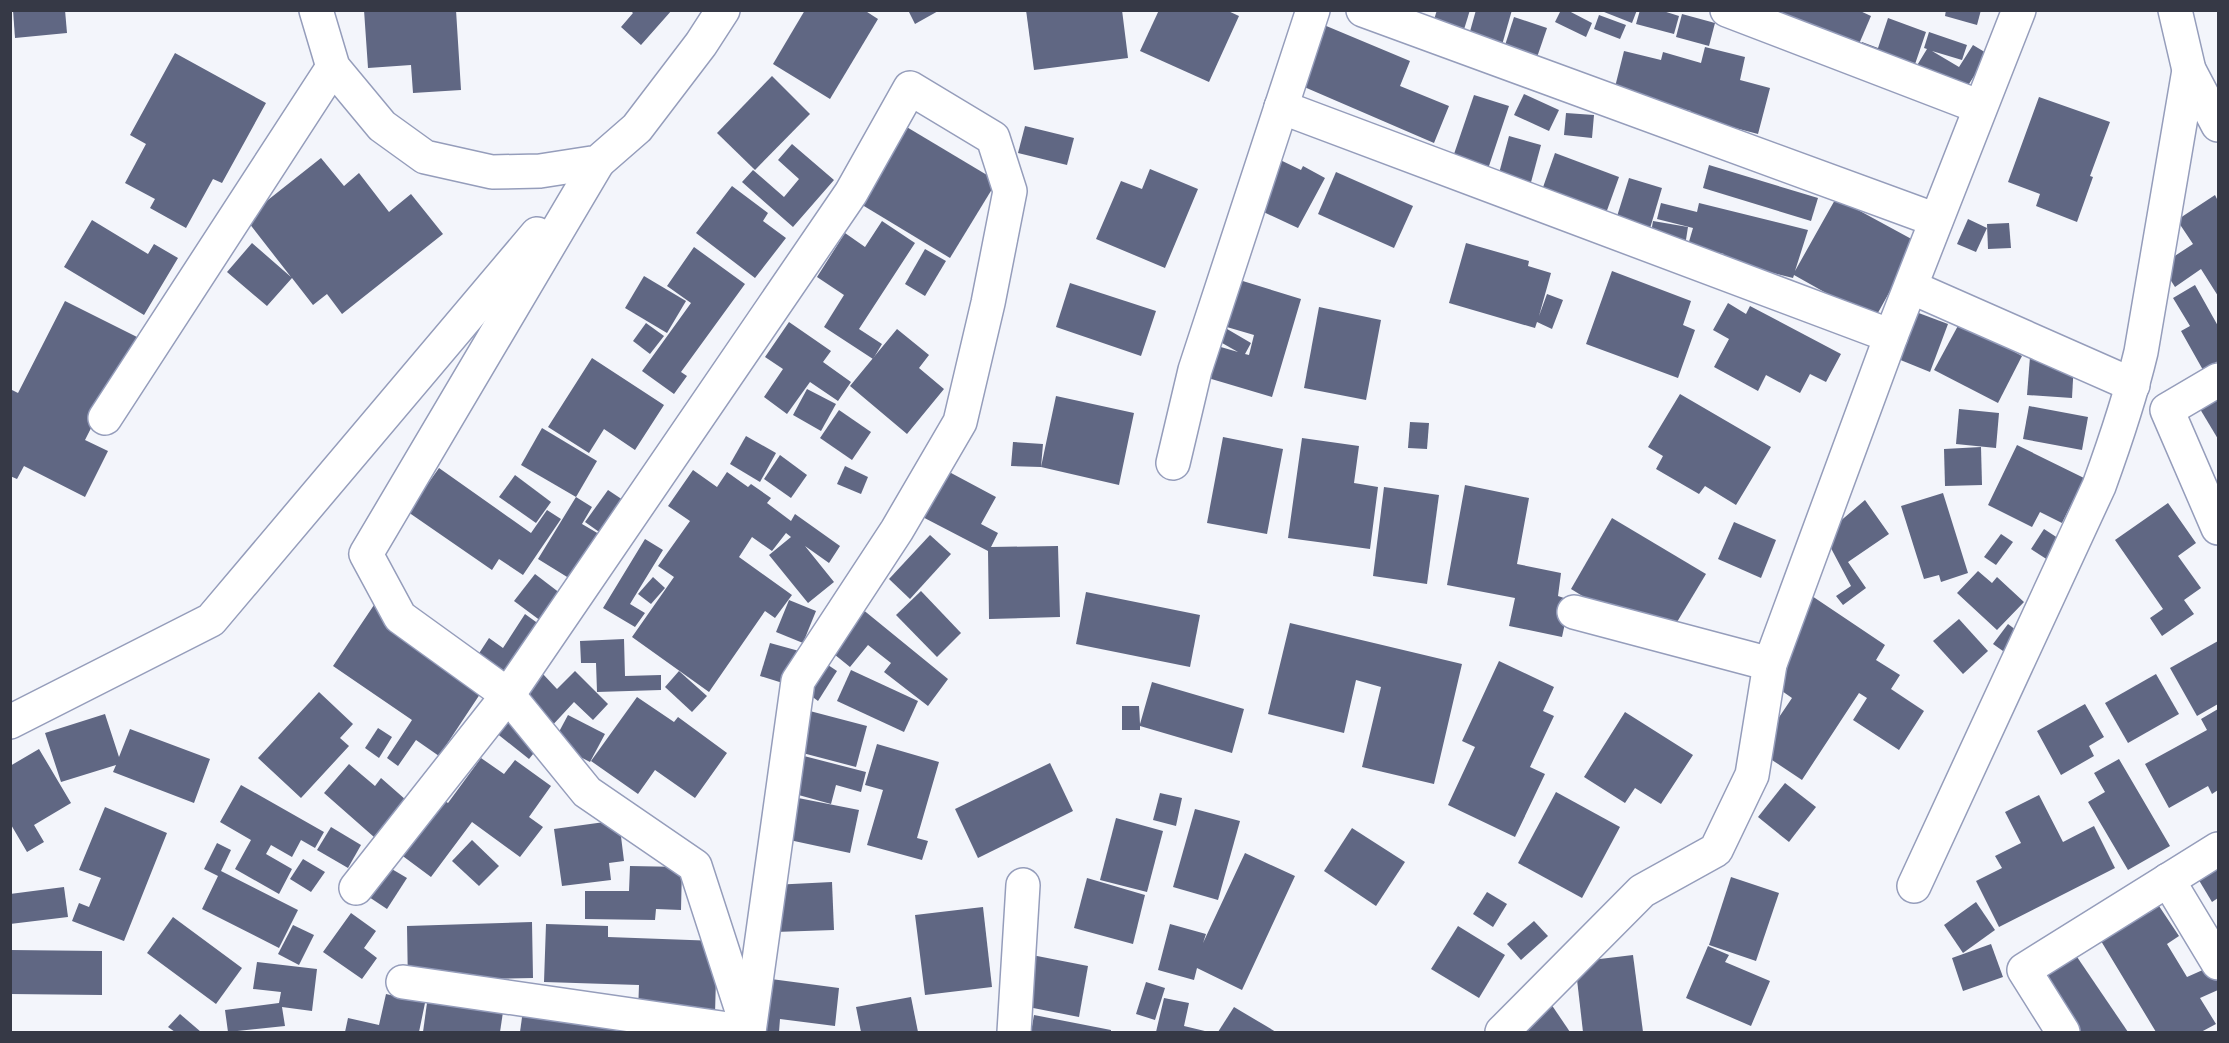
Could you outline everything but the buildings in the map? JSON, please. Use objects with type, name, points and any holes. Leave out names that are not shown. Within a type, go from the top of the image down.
[{"type":"street","points":[[316,10],[333,67],[382,126],[425,157],[492,172],[540,171],[598,162]]},
{"type":"street","points":[[11,721],[211,620],[598,162],[637,128],[701,44],[723,10]]},
{"type":"street","points":[[1173,463],[1195,370],[1313,10]]},
{"type":"street","points":[[1363,10],[1936,220]]},
{"type":"street","points":[[1727,10],[1980,107]]},
{"type":"street","points":[[1502,1032],[1642,891],[1716,850],[1752,775],[1770,664],[1891,336],[2019,10]]},
{"type":"street","points":[[2175,10],[2188,70],[2218,125]]},
{"type":"street","points":[[105,418],[333,67]]},
{"type":"street","points":[[1914,886],[2099,486],[2133,385],[2143,340],[2188,70]]},
{"type":"street","points":[[356,888],[508,695],[851,193],[909,88],[993,138],[1010,191],[988,303],[960,422],[897,530],[798,681],[751,1032]]},
{"type":"street","points":[[1281,107],[1891,336]]},
{"type":"street","points":[[598,162],[366,554],[400,617],[508,695],[587,792],[695,866],[751,1032]]},
{"type":"street","points":[[1911,286],[2133,385]]},
{"type":"street","points":[[2218,380],[2167,410],[2218,528]]},
{"type":"street","points":[[1574,612],[1770,664]]},
{"type":"street","points":[[2063,1032],[2024,970],[2218,849]]},
{"type":"street","points":[[2168,880],[2218,963]]},
{"type":"street","points":[[1014,1032],[1023,885]]},
{"type":"street","points":[[403,982],[751,1032]]}]
